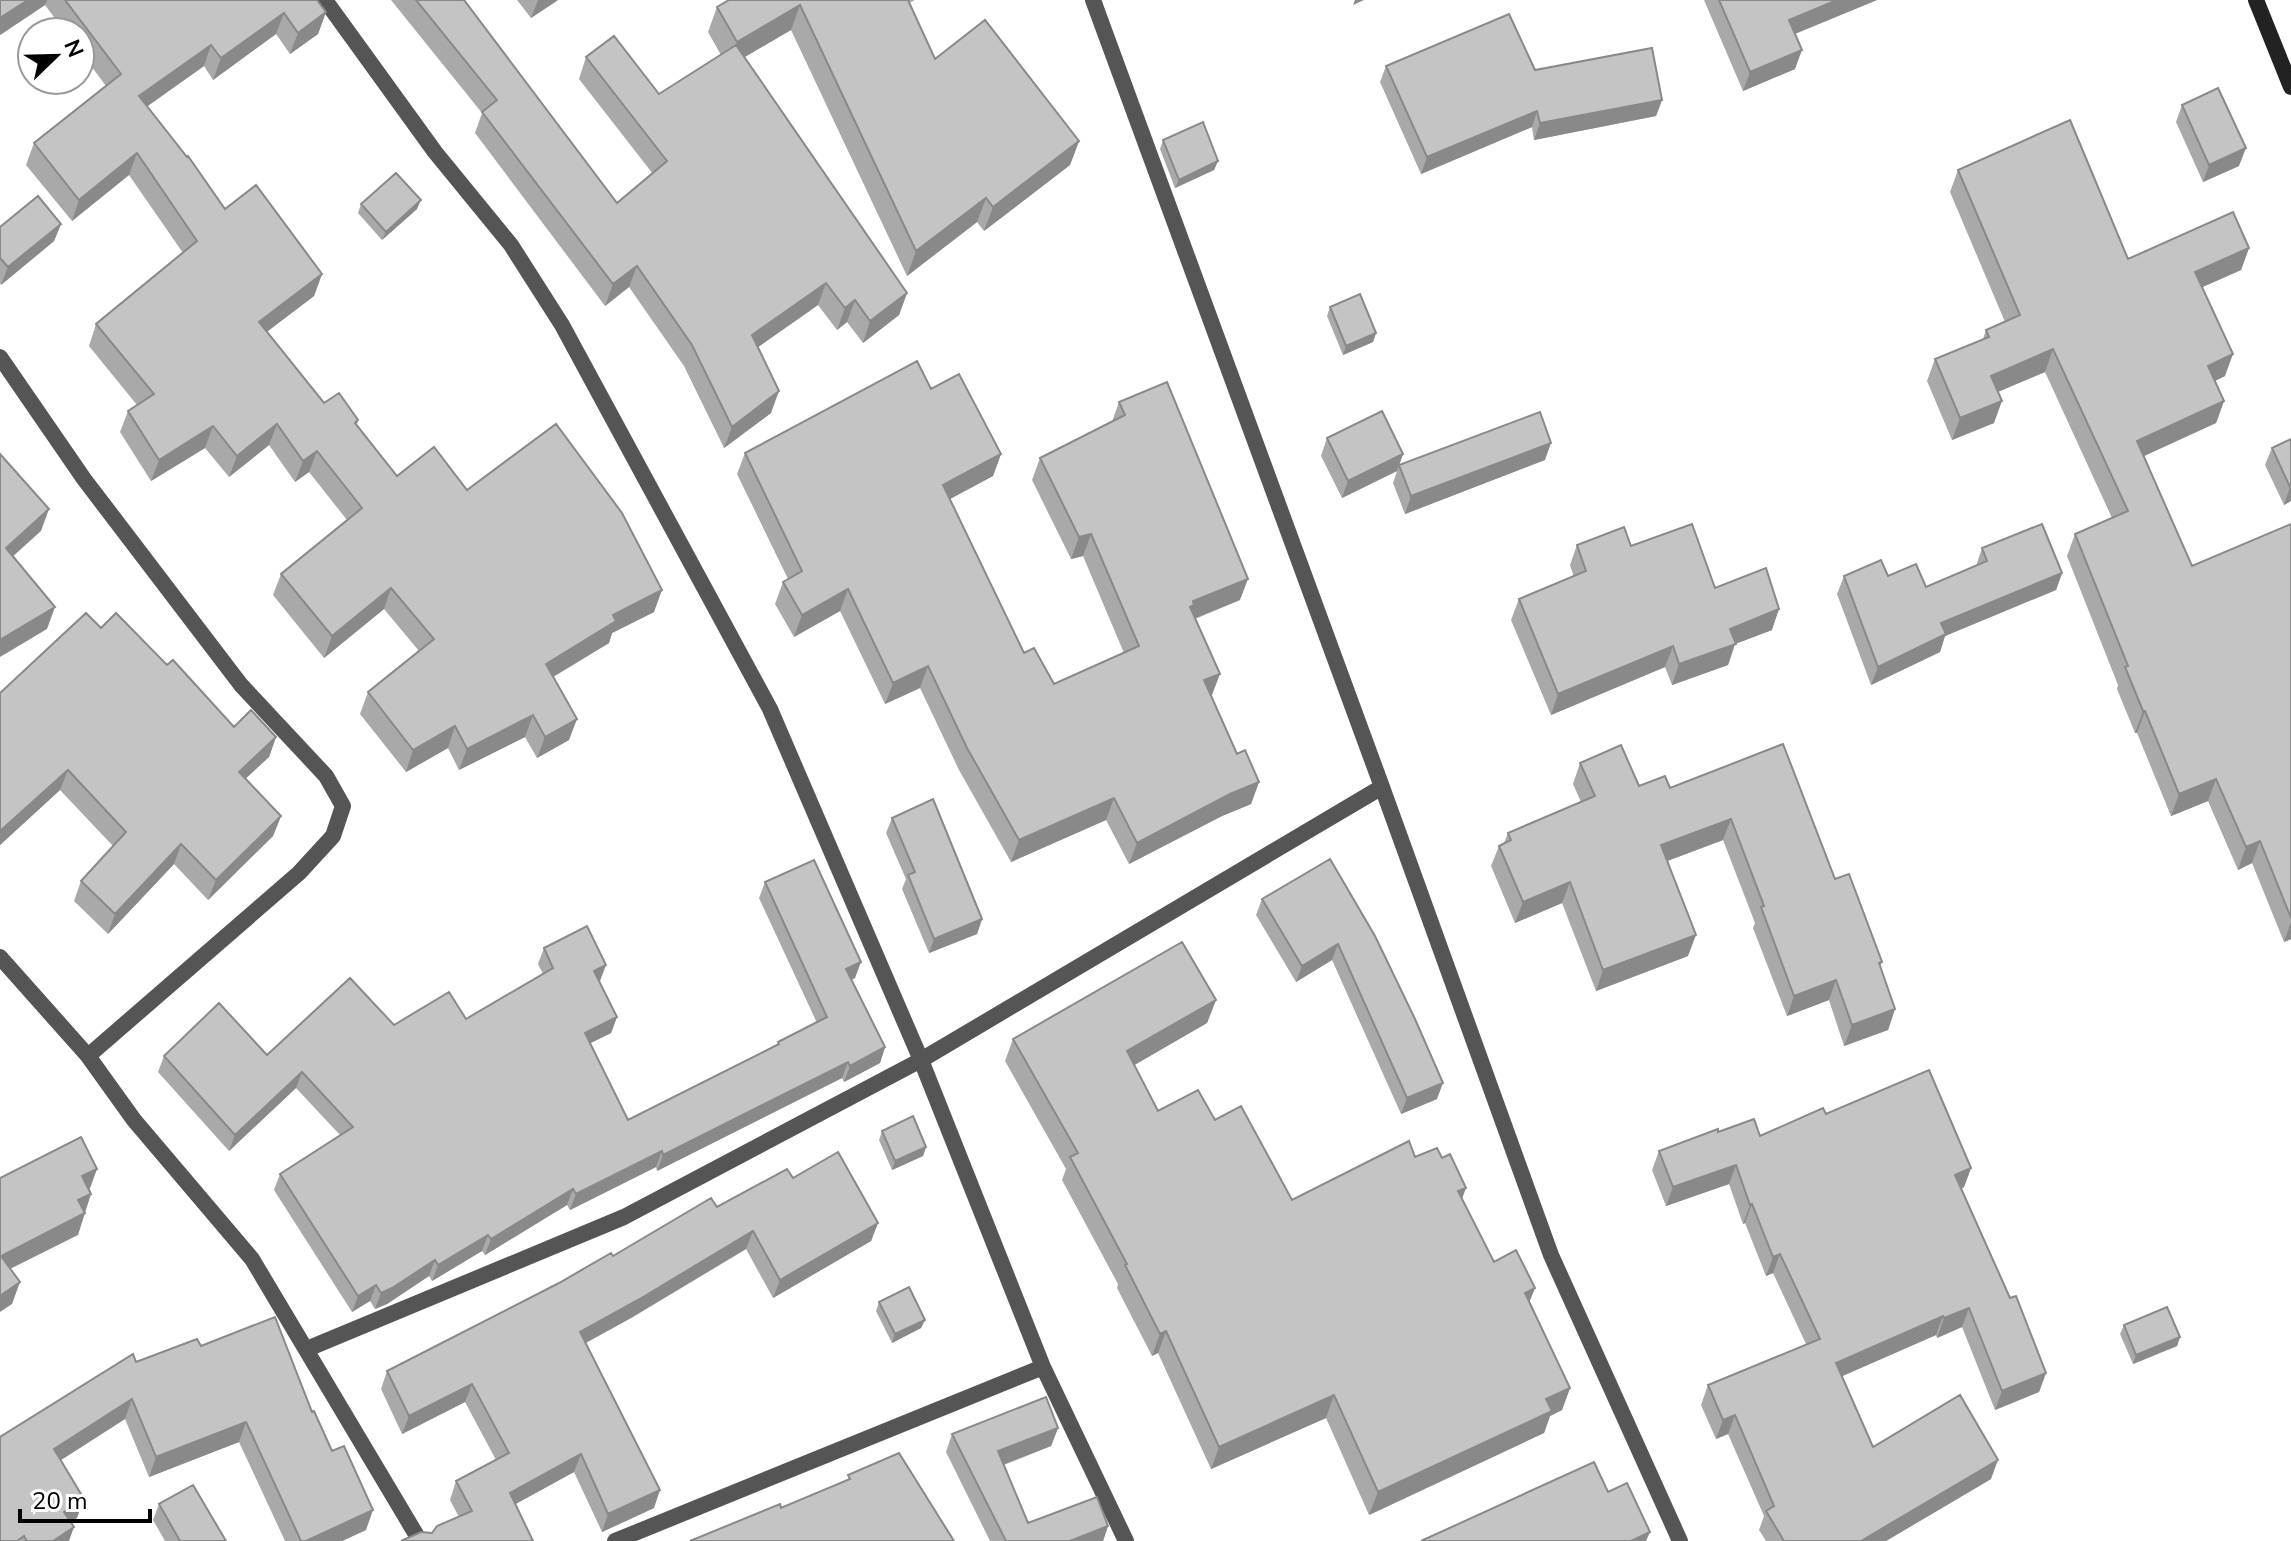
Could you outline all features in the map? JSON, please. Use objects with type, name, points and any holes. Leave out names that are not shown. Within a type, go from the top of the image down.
[{"type":"street","points":[[325,0],[435,152],[511,245],[562,325],[770,709],[921,1060],[1043,1367],[1126,1541]]},
{"type":"street","points":[[1093,0],[1551,1255],[1680,1541]]},
{"type":"street","points":[[2256,0],[2291,87]]},
{"type":"street","points":[[0,357],[102,503],[241,685],[326,776],[343,806],[333,836],[299,873],[88,1056]]},
{"type":"street","points":[[307,1349],[624,1217],[921,1060],[1382,787]]},
{"type":"street","points":[[0,957],[88,1056],[134,1120],[252,1259],[420,1541]]},
{"type":"street","points":[[615,1541],[1043,1367]]},
{"type":"building","points":[[0,0],[28,0],[0,18]]},
{"type":"building","points":[[65,0],[317,0],[326,12],[298,33],[284,13],[221,58],[211,45],[139,96],[188,156],[225,209],[256,185],[322,274],[259,322],[324,403],[339,393],[358,420],[355,423],[397,476],[434,447],[467,490],[556,424],[622,513],[662,590],[613,615],[616,621],[546,664],[577,719],[545,737],[533,715],[467,749],[455,726],[413,750],[368,692],[434,639],[391,588],[332,636],[281,574],[362,508],[317,451],[303,461],[277,424],[237,456],[213,426],[159,460],[128,411],[154,394],[96,324],[197,241],[137,153],[79,200],[34,143],[121,74],[96,41],[96,16],[77,16]]},
{"type":"building","points":[[416,0],[464,0],[617,203],[667,161],[586,57],[614,36],[659,94],[736,45],[907,293],[870,321],[855,300],[845,308],[826,283],[752,335],[779,391],[732,427],[692,345],[637,266],[613,284],[482,112],[497,100]]},
{"type":"building","points":[[729,0],[908,0],[935,59],[985,20],[1079,141],[993,207],[986,198],[916,251],[800,5],[737,42],[717,7]]},
{"type":"building","points":[[1719,0],[1837,0],[1789,20],[1802,50],[1750,72]]},
{"type":"building","points":[[1509,14],[1535,70],[1652,48],[1662,100],[1540,123],[1537,111],[1427,157],[1386,66]]},
{"type":"building","points":[[2218,88],[2246,148],[2209,165],[2182,105]]},
{"type":"building","points":[[2070,120],[2128,259],[2233,212],[2249,248],[2195,272],[2233,354],[2208,366],[2224,401],[2137,441],[2192,566],[2291,524],[2291,918],[2260,841],[2246,847],[2216,779],[2179,794],[2143,711],[2075,534],[2128,511],[2053,349],[1991,376],[2002,401],[1960,418],[1935,359],[1989,337],[1986,330],[2020,315],[1958,170]]},
{"type":"building","points":[[1203,122],[1218,161],[1179,180],[1163,140]]},
{"type":"building","points":[[396,173],[421,200],[386,232],[361,204]]},
{"type":"building","points":[[38,196],[61,224],[8,267],[0,258],[0,227]]},
{"type":"building","points":[[1360,294],[1376,333],[1346,346],[1330,307]]},
{"type":"building","points":[[917,361],[931,389],[959,374],[1001,454],[943,485],[1024,653],[1034,648],[1054,684],[1139,646],[1091,534],[1079,537],[1040,458],[1125,415],[1119,402],[1167,382],[1248,579],[1193,601],[1194,605],[1190,607],[1220,674],[1204,680],[1237,754],[1245,750],[1259,782],[1137,843],[1114,798],[1019,840],[967,748],[928,666],[893,683],[848,589],[802,615],[783,582],[802,571],[745,453]]},
{"type":"building","points":[[1382,411],[1403,454],[1348,481],[1327,438]]},
{"type":"building","points":[[1540,412],[1551,443],[1411,496],[1399,465]]},
{"type":"building","points":[[2291,439],[2291,487],[2290,487],[2272,448]]},
{"type":"building","points":[[0,454],[49,509],[6,548],[55,607],[0,640]]},
{"type":"building","points":[[1692,524],[1715,588],[1766,568],[1779,609],[1730,629],[1736,644],[1679,664],[1673,646],[1558,694],[1519,599],[1586,571],[1577,545],[1624,527],[1631,546]]},
{"type":"building","points":[[2042,524],[2062,573],[1941,623],[1946,634],[1878,667],[1844,576],[1881,560],[1888,576],[1916,564],[1926,587],[1987,561],[1982,548]]},
{"type":"building","points":[[86,613],[101,628],[116,613],[167,665],[173,660],[234,727],[251,710],[276,737],[239,772],[281,816],[216,880],[181,844],[115,914],[81,881],[126,832],[68,770],[0,831],[0,693]]},
{"type":"building","points":[[1783,744],[1835,879],[1849,874],[1882,962],[1879,963],[1895,1009],[1852,1025],[1836,980],[1794,996],[1731,819],[1661,845],[1696,935],[1603,970],[1570,882],[1523,902],[1499,846],[1511,840],[1508,833],[1595,796],[1580,763],[1621,745],[1639,786],[1665,776],[1670,788]]},
{"type":"building","points":[[933,799],[982,919],[934,939],[908,875],[915,872],[892,818]]},
{"type":"building","points":[[1330,859],[1375,936],[1443,1083],[1407,1098],[1338,944],[1302,966],[1262,899]]},
{"type":"building","points":[[814,860],[861,962],[846,969],[885,1047],[850,1066],[848,1062],[663,1155],[662,1151],[576,1194],[573,1189],[491,1239],[488,1235],[438,1265],[435,1260],[381,1293],[376,1285],[358,1296],[280,1174],[353,1127],[302,1072],[235,1135],[164,1056],[219,1003],[267,1055],[350,978],[394,1025],[449,992],[466,1019],[553,968],[544,948],[587,926],[606,965],[594,971],[617,1017],[585,1033],[628,1120],[827,1017],[765,882]]},
{"type":"building","points":[[1182,942],[1216,1000],[1127,1051],[1158,1111],[1198,1090],[1215,1120],[1241,1106],[1292,1200],[1409,1141],[1415,1157],[1437,1148],[1442,1158],[1450,1154],[1466,1188],[1458,1191],[1494,1262],[1516,1250],[1535,1288],[1525,1293],[1570,1388],[1546,1399],[1552,1411],[1378,1492],[1334,1395],[1219,1447],[1166,1331],[1160,1334],[1070,1157],[1078,1153],[1013,1039]]},
{"type":"building","points":[[1929,1070],[1971,1168],[1955,1175],[2010,1298],[2016,1296],[2046,1373],[2002,1391],[1969,1308],[1943,1316],[1836,1363],[1873,1447],[1960,1395],[1998,1460],[1861,1541],[1784,1541],[1766,1511],[1774,1506],[1735,1415],[1723,1420],[1708,1385],[1820,1339],[1780,1254],[1773,1257],[1736,1165],[1673,1187],[1659,1151],[1754,1119],[1760,1136],[1823,1108],[1826,1114]]},
{"type":"building","points":[[913,1116],[926,1147],[895,1161],[882,1131]]},
{"type":"building","points":[[81,1137],[97,1169],[82,1176],[91,1194],[78,1200],[85,1213],[1,1256],[20,1282],[0,1296],[0,1178]]},
{"type":"building","points":[[838,1152],[878,1223],[780,1280],[753,1231],[580,1332],[660,1490],[608,1514],[581,1454],[510,1493],[533,1541],[401,1541],[421,1532],[432,1533],[437,1526],[472,1511],[456,1481],[509,1453],[472,1384],[409,1416],[387,1371],[611,1253],[613,1256],[711,1198],[717,1207],[787,1169],[793,1178]]},
{"type":"building","points":[[909,1287],[925,1320],[895,1334],[879,1302]]},
{"type":"building","points":[[2167,1307],[2180,1337],[2136,1355],[2124,1325]]},
{"type":"building","points":[[275,1317],[312,1412],[332,1451],[344,1446],[373,1510],[301,1541],[246,1422],[156,1457],[132,1399],[54,1449],[84,1499],[64,1512],[74,1527],[53,1541],[27,1541],[24,1536],[17,1541],[0,1541],[0,1437],[133,1354],[136,1362],[197,1339],[201,1346]]},
{"type":"building","points":[[1046,1397],[1058,1428],[998,1451],[1028,1523],[1097,1497],[1108,1526],[1070,1541],[1006,1541],[952,1434]]},
{"type":"building","points":[[899,1453],[954,1541],[690,1541],[850,1479],[848,1475]]},
{"type":"building","points":[[1594,1462],[1608,1492],[1627,1483],[1650,1532],[1631,1541],[1421,1541]]},
{"type":"building","points":[[193,1485],[226,1541],[180,1541],[159,1504]]}]
